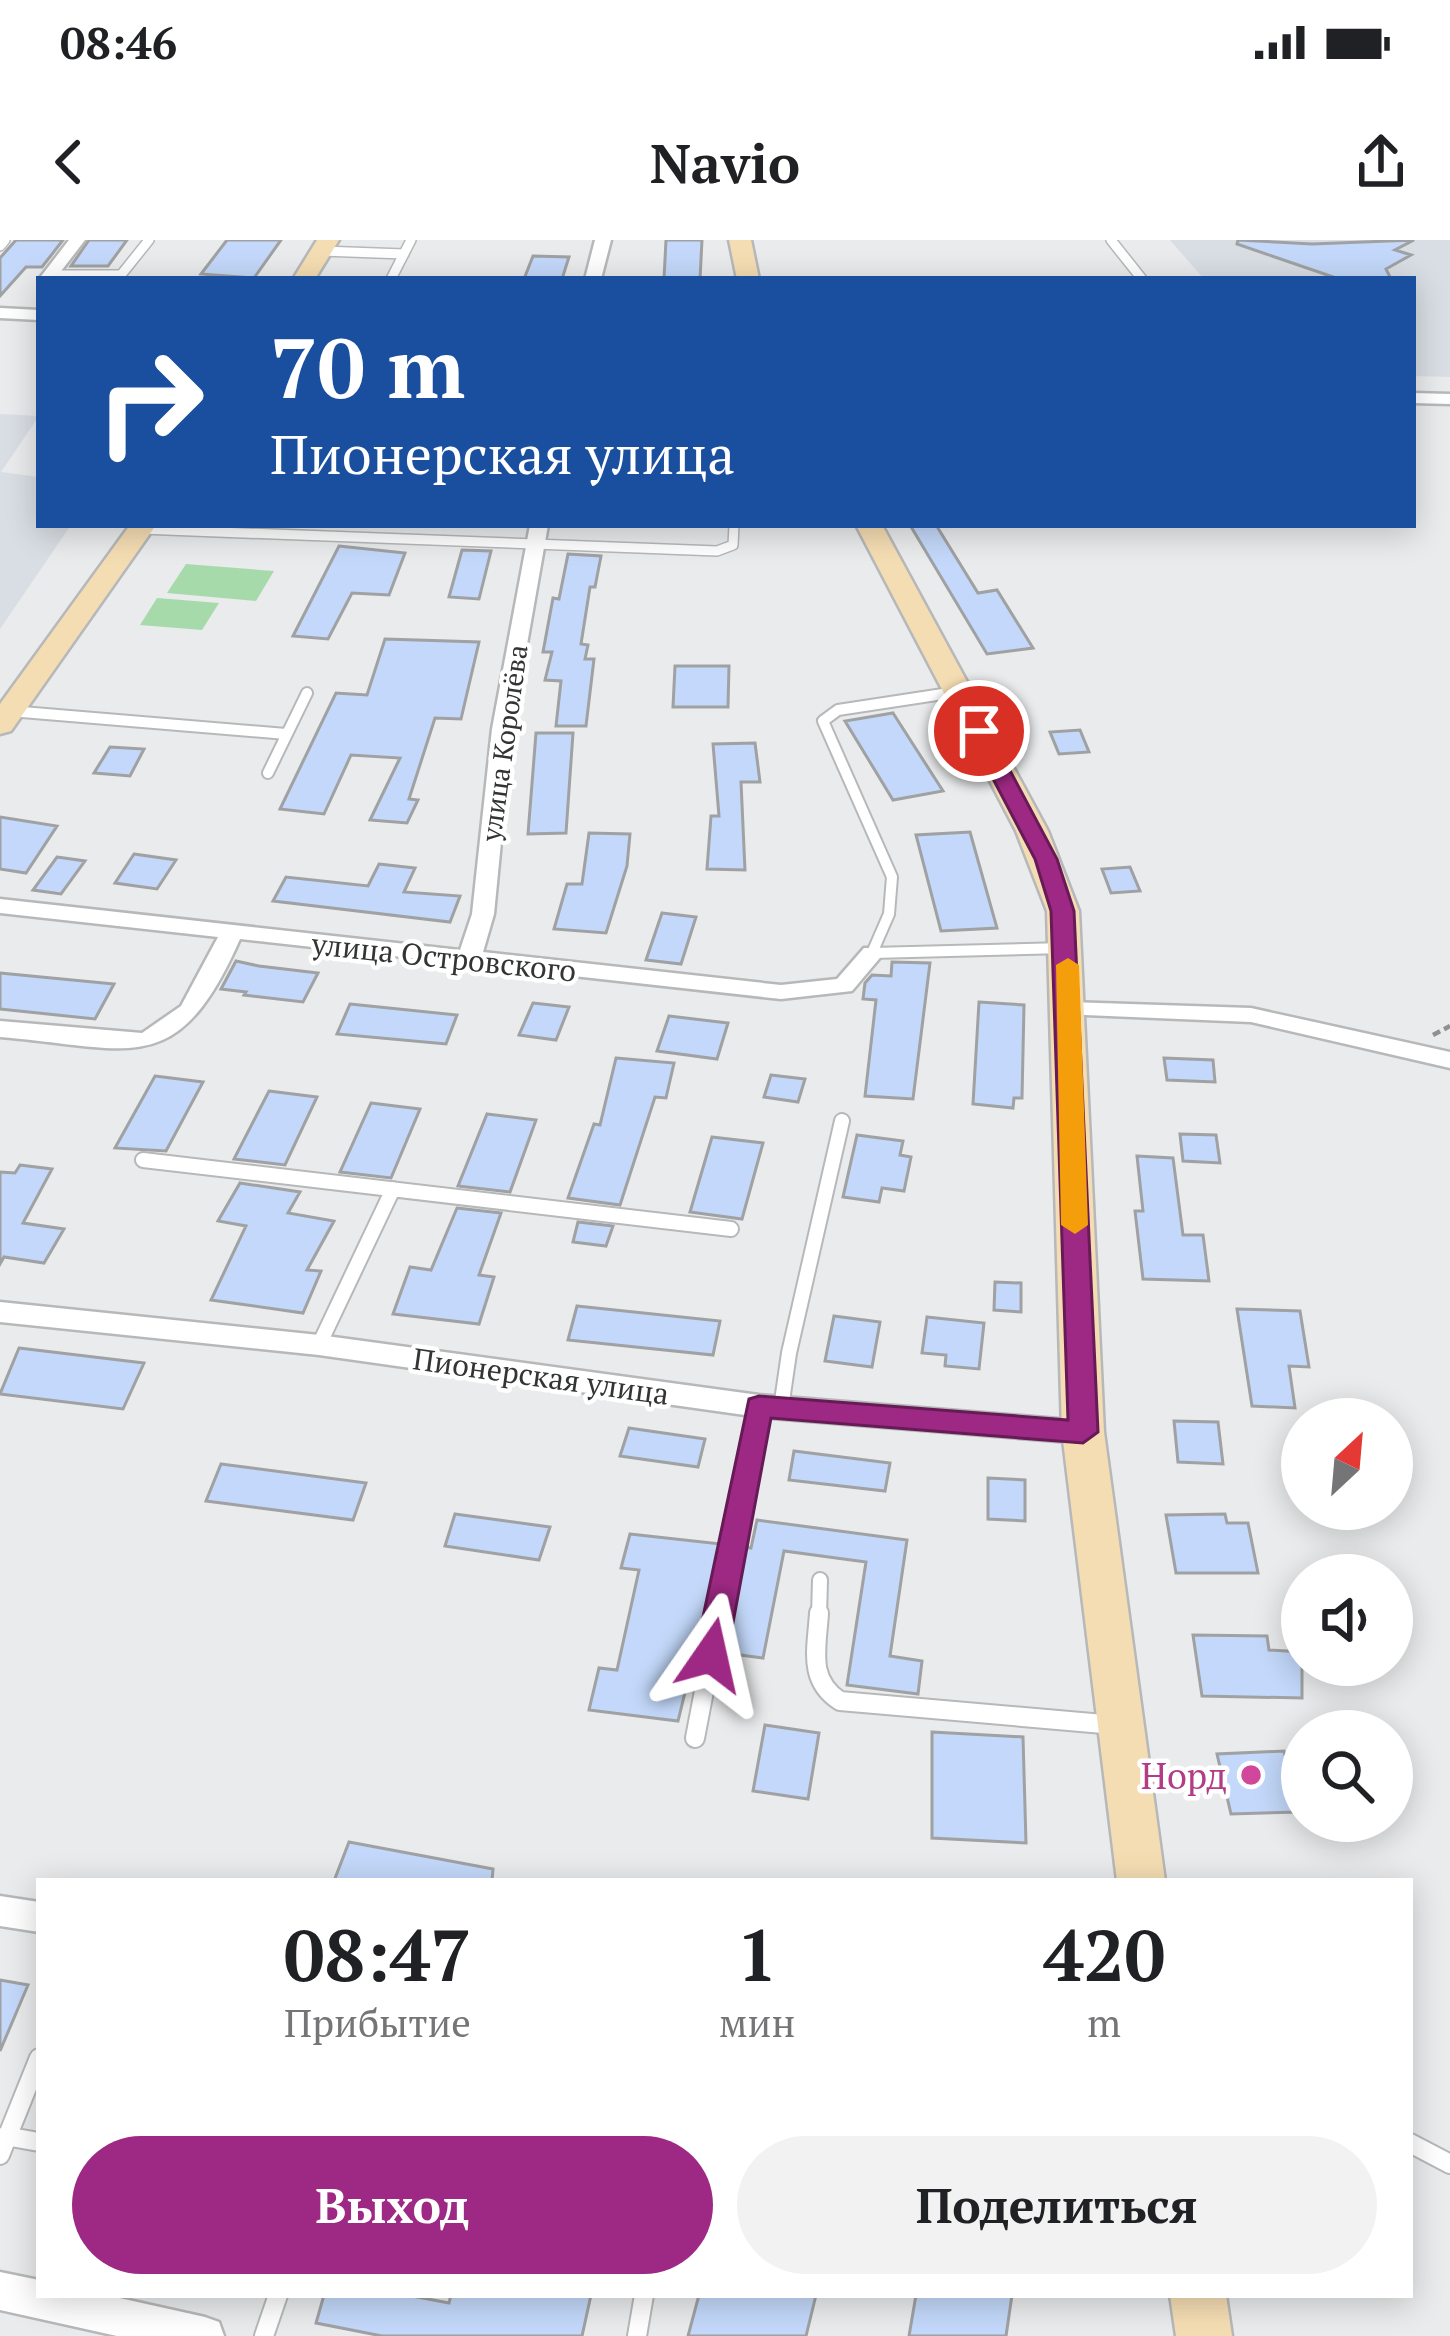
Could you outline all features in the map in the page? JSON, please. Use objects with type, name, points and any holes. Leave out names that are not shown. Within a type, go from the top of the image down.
[{"type":"main road","points":[[740,240],[747,276]]},
{"type":"main road","points":[[306,276],[325,245]]},
{"type":"main road","points":[[5,718],[141,528]]},
{"type":"main road","points":[[871,528],[1046,859],[1063,911],[1083,1432],[1141,1878]]},
{"type":"main road","points":[[1198,2298],[1204,2336]]},
{"type":"street","points":[[50,276],[76,240]]},
{"type":"street","points":[[593,276],[603,240]]},
{"type":"street","points":[[0,313],[30,314]]},
{"type":"street","points":[[1416,398],[1450,399]]},
{"type":"street","name":"улица Королёва","points":[[469,959],[483,914],[502,729],[537,536]]},
{"type":"street","name":"улица Островского","points":[[0,906],[781,992],[844,986],[872,953]]},
{"type":"street","points":[[0,1029],[145,1040],[166,1033],[196,1008],[232,932]]},
{"type":"street","points":[[1069,1009],[1252,1015],[1450,1060]]},
{"type":"street","name":"Пионерская улица","points":[[0,1312],[319,1345],[770,1407],[1083,1432]]},
{"type":"street","points":[[0,1911],[36,1917]]},
{"type":"street","points":[[2,2297],[205,2336]]},
{"type":"lane","points":[[86,276],[122,275],[149,240]]},
{"type":"lane","points":[[393,276],[411,240]]},
{"type":"lane","points":[[1111,240],[1140,276]]},
{"type":"lane","points":[[325,245],[404,254]]},
{"type":"lane","points":[[186,528],[537,536],[717,551],[733,545],[734,528]]},
{"type":"lane","points":[[956,692],[838,710],[823,722],[892,877],[890,914],[872,953],[1067,948]]},
{"type":"lane","points":[[268,773],[307,693]]},
{"type":"lane","points":[[5,718],[286,734]]},
{"type":"lane","points":[[695,1738],[770,1407],[789,1353],[842,1121]]},
{"type":"lane","points":[[143,1160],[731,1229]]},
{"type":"lane","points":[[319,1345],[393,1189]]},
{"type":"lane","points":[[820,1580],[816,1678],[839,1701],[1120,1725]]},
{"type":"lane","points":[[36,2065],[3,2146],[36,2142]]},
{"type":"lane","points":[[1413,2146],[1450,2164]]},
{"type":"lane","points":[[264,2336],[277,2298]]},
{"type":"lane","points":[[638,2336],[644,2298]]},
{"type":"shaded area","points":[[1170,240],[1450,240],[1450,377],[1416,376],[1416,276],[1201,276]]},
{"type":"shaded area","points":[[0,414],[36,416],[1,472],[36,477],[36,528],[69,528],[0,629]]},
{"type":"green space","points":[[186,564],[274,571],[256,601],[167,593]]},
{"type":"green space","points":[[157,598],[219,603],[202,630],[140,625]]},
{"type":"building","points":[[16,240],[63,240],[42,267],[26,267],[0,296],[0,258]]},
{"type":"building","points":[[89,240],[127,240],[108,266],[71,266]]},
{"type":"building","points":[[227,240],[281,240],[255,276],[201,274]]},
{"type":"building","points":[[666,240],[702,240],[700,276],[664,276]]},
{"type":"building","points":[[1238,240],[1312,244],[1414,240],[1395,250],[1411,255],[1386,269],[1390,276],[1330,276],[1237,244]]},
{"type":"building","points":[[533,256],[569,257],[563,276],[525,276]]},
{"type":"building","points":[[912,528],[938,528],[978,593],[997,590],[1033,648],[987,654]]},
{"type":"building","points":[[339,546],[405,553],[389,595],[352,593],[328,639],[293,636]]},
{"type":"building","points":[[462,550],[491,551],[479,599],[449,597]]},
{"type":"building","points":[[568,554],[601,556],[595,587],[590,587],[581,644],[588,645],[585,659],[594,659],[586,726],[556,726],[561,681],[545,680],[552,652],[543,652],[553,598],[559,599]]},
{"type":"building","points":[[385,639],[479,642],[461,719],[435,718],[409,799],[418,800],[407,823],[370,820],[400,758],[351,755],[324,814],[280,809],[336,693],[367,695]]},
{"type":"building","points":[[675,666],[729,666],[728,707],[673,707]]},
{"type":"building","points":[[893,713],[943,791],[893,800],[845,721]]},
{"type":"building","points":[[1080,730],[1089,752],[1059,754],[1050,732]]},
{"type":"building","points":[[536,733],[573,733],[566,833],[528,834]]},
{"type":"building","points":[[755,743],[760,782],[741,782],[745,870],[707,869],[711,816],[719,816],[713,744]]},
{"type":"building","points":[[110,747],[144,749],[130,776],[94,773]]},
{"type":"building","points":[[0,817],[57,826],[26,873],[0,869]]},
{"type":"building","points":[[970,832],[997,928],[941,931],[916,835]]},
{"type":"building","points":[[589,833],[630,834],[627,866],[606,933],[554,929],[567,884],[582,884]]},
{"type":"building","points":[[134,854],[176,860],[157,889],[115,883]]},
{"type":"building","points":[[57,857],[85,861],[61,894],[33,890]]},
{"type":"building","points":[[379,864],[415,868],[404,892],[460,896],[450,922],[273,901],[286,877],[368,886]]},
{"type":"building","points":[[1130,867],[1140,891],[1111,893],[1102,869]]},
{"type":"building","points":[[662,913],[696,917],[681,964],[646,960]]},
{"type":"building","points":[[236,961],[318,973],[303,1002],[244,995],[246,992],[221,989]]},
{"type":"building","points":[[892,962],[930,963],[913,1099],[865,1096],[876,1000],[863,999],[865,983],[872,975],[891,976]]},
{"type":"building","points":[[0,973],[114,984],[95,1019],[0,1009]]},
{"type":"building","points":[[979,1002],[1024,1005],[1022,1098],[1014,1098],[1013,1108],[973,1104]]},
{"type":"building","points":[[533,1003],[569,1007],[556,1040],[519,1035]]},
{"type":"building","points":[[350,1004],[457,1015],[446,1044],[337,1034]]},
{"type":"building","points":[[669,1016],[728,1023],[717,1059],[657,1051]]},
{"type":"building","points":[[616,1058],[674,1063],[666,1098],[655,1097],[620,1205],[568,1198],[594,1124],[600,1125]]},
{"type":"building","points":[[1164,1058],[1213,1060],[1215,1082],[1167,1080]]},
{"type":"building","points":[[771,1075],[805,1079],[798,1102],[764,1097]]},
{"type":"building","points":[[155,1076],[203,1082],[166,1151],[115,1148]]},
{"type":"building","points":[[269,1091],[317,1097],[285,1165],[234,1159]]},
{"type":"building","points":[[371,1103],[420,1109],[391,1178],[340,1172]]},
{"type":"building","points":[[487,1114],[536,1120],[510,1192],[458,1186]]},
{"type":"building","points":[[1180,1134],[1216,1135],[1220,1163],[1183,1161]]},
{"type":"building","points":[[857,1135],[903,1141],[900,1155],[911,1157],[904,1191],[882,1188],[879,1202],[843,1197]]},
{"type":"building","points":[[712,1137],[763,1143],[742,1219],[690,1212]]},
{"type":"building","points":[[1137,1156],[1173,1158],[1183,1235],[1203,1235],[1209,1281],[1143,1279],[1135,1211],[1143,1211]]},
{"type":"building","points":[[20,1165],[52,1169],[23,1223],[64,1229],[44,1263],[4,1257],[0,1264],[0,1172],[15,1173]]},
{"type":"building","points":[[240,1183],[300,1192],[288,1213],[334,1221],[307,1270],[321,1271],[303,1313],[211,1300],[246,1226],[218,1221]]},
{"type":"building","points":[[457,1208],[501,1213],[479,1275],[494,1277],[479,1324],[393,1314],[410,1267],[431,1270]]},
{"type":"building","points":[[578,1222],[613,1226],[606,1246],[573,1242]]},
{"type":"building","points":[[995,1282],[1021,1283],[1021,1312],[994,1310]]},
{"type":"building","points":[[577,1306],[720,1321],[713,1355],[568,1340]]},
{"type":"building","points":[[1237,1309],[1300,1311],[1309,1367],[1289,1366],[1294,1398],[1281,1398],[1281,1407],[1252,1406]]},
{"type":"building","points":[[834,1316],[880,1322],[872,1367],[825,1361]]},
{"type":"building","points":[[927,1317],[984,1323],[979,1369],[945,1366],[946,1355],[922,1353]]},
{"type":"building","points":[[19,1348],[144,1363],[123,1409],[0,1394]]},
{"type":"building","points":[[1174,1421],[1218,1422],[1223,1464],[1178,1462]]},
{"type":"building","points":[[629,1428],[705,1439],[698,1467],[620,1456]]},
{"type":"building","points":[[794,1451],[890,1463],[885,1491],[789,1480]]},
{"type":"building","points":[[221,1464],[366,1483],[353,1520],[206,1501]]},
{"type":"building","points":[[988,1478],[1025,1480],[1025,1521],[988,1519]]},
{"type":"building","points":[[455,1514],[550,1527],[539,1560],[445,1546]]},
{"type":"building","points":[[1225,1514],[1227,1523],[1248,1523],[1258,1573],[1176,1573],[1166,1515]]},
{"type":"building","points":[[757,1520],[907,1540],[890,1656],[922,1661],[918,1694],[847,1685],[866,1562],[784,1551],[763,1658],[725,1653],[744,1547],[751,1548]]},
{"type":"building","points":[[630,1534],[721,1544],[678,1721],[589,1710],[599,1668],[617,1670],[639,1570],[621,1568]]},
{"type":"building","points":[[1193,1635],[1267,1636],[1269,1650],[1281,1651],[1281,1686],[1302,1686],[1302,1698],[1202,1696]]},
{"type":"building","points":[[765,1725],[819,1733],[808,1799],[753,1791]]},
{"type":"building","points":[[932,1732],[1023,1737],[1026,1843],[932,1838]]},
{"type":"building","points":[[1281,1751],[1281,1813],[1231,1814],[1217,1754]]},
{"type":"building","points":[[349,1842],[493,1869],[492,1878],[335,1878]]},
{"type":"building","points":[[0,1980],[28,1985],[0,2051]]},
{"type":"building","points":[[323,2298],[423,2298],[449,2303],[450,2298],[590,2298],[582,2336],[382,2336],[316,2323]]},
{"type":"building","points":[[698,2298],[815,2298],[806,2336],[688,2336]]},
{"type":"building","points":[[915,2298],[1012,2298],[1006,2336],[909,2336]]},
{"type":"slow traffic","points":[[1068,965],[1075,1225]]},
{"type":"place","name":"Норд","points":[[1251,1775]]},
{"type":"route","points":[[711,1655],[759,1406],[1083,1432],[1063,911],[1046,859],[979,731]]}]
